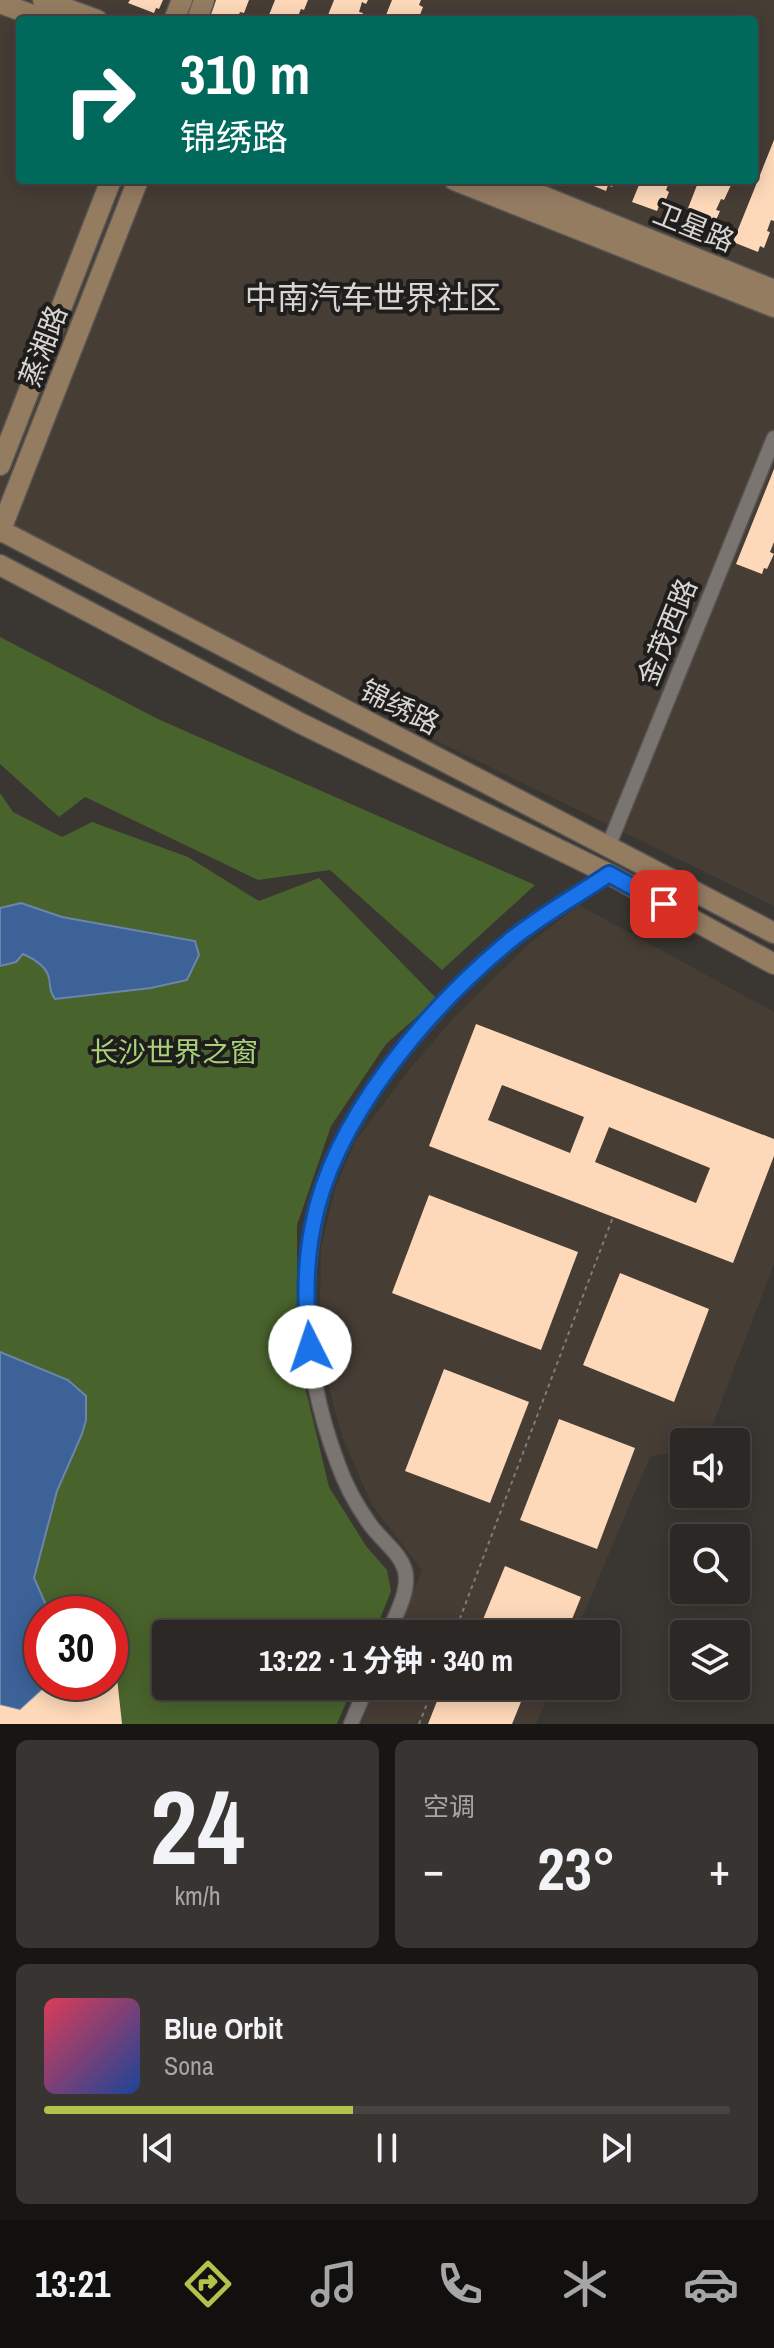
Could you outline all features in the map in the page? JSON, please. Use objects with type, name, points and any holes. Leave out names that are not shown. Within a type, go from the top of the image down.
[{"type":"main road","points":[[43,0],[86,16]]},
{"type":"main road","points":[[0,3],[35,16]]},
{"type":"main road","name":"蒸湘路","points":[[0,465],[109,184]]},
{"type":"main road","name":"蒸湘路","points":[[0,530],[136,184]]},
{"type":"main road","points":[[464,184],[774,307]]},
{"type":"main road","name":"卫星路","points":[[513,184],[774,290]]},
{"type":"main road","name":"锦绣路","points":[[0,530],[774,933]]},
{"type":"main road","name":"锦绣路","points":[[0,565],[300,723],[609,874],[774,964]]},
{"type":"street","name":"金茂西路","points":[[608,847],[774,438]]},
{"type":"street","points":[[394,1620],[403,1596],[406,1574],[397,1555],[369,1524],[338,1466],[315,1390],[307,1278],[313,1224],[328,1173],[351,1123],[396,1058],[458,988],[509,941],[609,874]]},
{"type":"street","points":[[351,1724],[361,1700]]},
{"type":"path","points":[[459,1620],[613,1217]]},
{"type":"path","points":[[419,1724],[428,1700]]},
{"type":"shaded area","points":[[0,0],[774,0],[774,906],[304,676],[0,519]]},
{"type":"shaded area","points":[[579,905],[774,1012],[774,1264],[711,1428],[670,1428],[670,1453],[650,1457],[581,1620],[402,1620],[422,1570],[372,1505],[342,1437],[319,1348],[321,1247],[335,1189],[354,1143],[412,1066],[460,1011],[531,942]]},
{"type":"shaded area","points":[[370,1700],[547,1700],[536,1724],[361,1724]]},
{"type":"green space","points":[[0,637],[158,719],[535,885],[442,970],[330,870],[258,880],[85,797],[59,817],[0,764]]},
{"type":"green space","name":"长沙世界之窗","points":[[0,793],[13,812],[62,837],[92,822],[188,857],[259,901],[319,878],[437,999],[386,1044],[331,1126],[297,1225],[297,1353],[329,1487],[366,1546],[387,1570],[391,1591],[380,1620],[152,1620],[152,1700],[347,1700],[337,1724],[0,1724]]},
{"type":"water","points":[[21,903],[62,917],[195,941],[199,955],[187,980],[151,988],[55,999],[46,971],[34,960],[23,954],[16,962],[0,966],[0,908]]},
{"type":"water","points":[[0,1352],[68,1380],[86,1396],[86,1420],[57,1491],[34,1578],[42,1596],[24,1596],[24,1700],[31,1700],[20,1710],[0,1705]]},
{"type":"building","points":[[130,0],[163,0],[154,13],[128,3]]},
{"type":"building","points":[[216,0],[249,0],[244,13],[240,12],[238,16],[210,16]]},
{"type":"building","points":[[275,0],[308,0],[298,16],[269,16]]},
{"type":"building","points":[[334,0],[368,0],[366,4],[362,2],[359,12],[363,13],[362,16],[328,16]]},
{"type":"building","points":[[392,0],[421,0],[419,5],[423,7],[420,16],[386,16]]},
{"type":"building","points":[[774,140],[774,221],[771,220],[764,248],[760,246],[758,252],[733,242]]},
{"type":"building","points":[[589,184],[613,184],[612,187],[608,185],[606,191]]},
{"type":"building","points":[[639,184],[668,184],[666,190],[669,192],[663,207],[659,206],[657,211],[632,202]]},
{"type":"building","points":[[697,184],[731,185],[716,210],[720,211],[713,227],[710,225],[708,231],[683,221]]},
{"type":"building","points":[[774,469],[774,542],[770,552],[774,554],[762,574],[736,564]]},
{"type":"building","points":[[476,1024],[774,1139],[774,1156],[733,1263],[429,1146]],"holes":[[[502,1085],[584,1117],[570,1153],[488,1120]],[[609,1127],[710,1168],[696,1203],[595,1162]]]},
{"type":"building","points":[[429,1195],[578,1252],[541,1350],[392,1293]]},
{"type":"building","points":[[620,1273],[709,1309],[674,1402],[583,1365]]},
{"type":"building","points":[[444,1369],[529,1402],[490,1503],[405,1471]]},
{"type":"building","points":[[559,1419],[635,1448],[597,1549],[520,1520]]},
{"type":"building","points":[[505,1566],[581,1597],[572,1620],[483,1620]]},
{"type":"building","points":[[31,1700],[119,1700],[122,1724],[0,1724],[0,1705],[20,1710]]},
{"type":"building","points":[[437,1700],[522,1700],[512,1724],[428,1724]]},
{"type":"district","name":"中南汽车世界社区","points":[[373,298]]},
{"type":"route","points":[[310,1347],[307,1278],[313,1224],[328,1173],[351,1123],[396,1058],[458,988],[509,941],[609,874],[664,904]]}]
